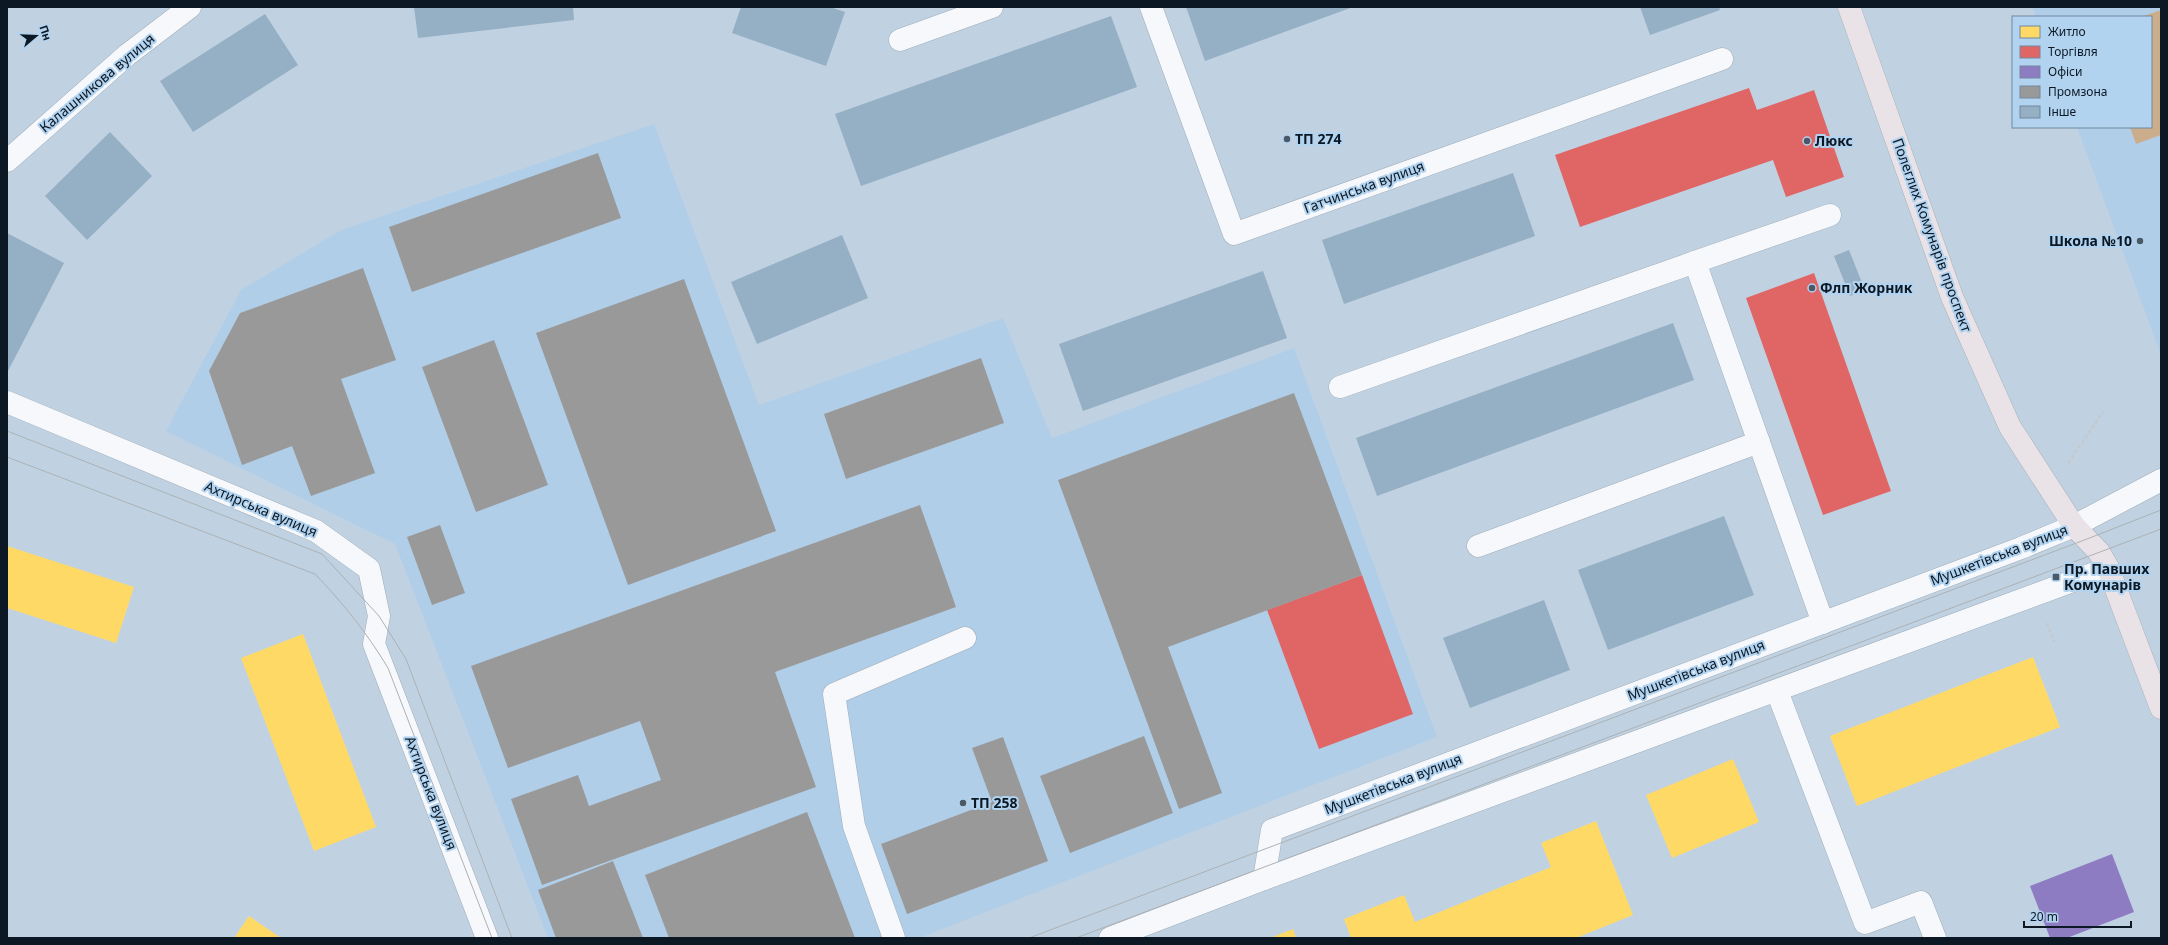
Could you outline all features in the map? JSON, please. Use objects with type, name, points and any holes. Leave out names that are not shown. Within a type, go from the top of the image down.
[{"type":"main road","name":"Полеглих Комунарів проспект","points":[[1849,7],[1952,297],[2010,428],[2074,526],[2099,552],[2108,568],[2161,708]]},
{"type":"street","name":"Калашникова вулиця","points":[[7,160],[127,55],[190,7]]},
{"type":"street","points":[[900,40],[992,7]]},
{"type":"street","name":"Гатчинська вулиця","points":[[1150,7],[1234,234],[1722,59]]},
{"type":"street","points":[[1340,387],[1830,215]]},
{"type":"street","points":[[1695,262],[1823,623]]},
{"type":"street","name":"Ахтирська вулиця","points":[[7,402],[316,531],[369,569],[378,616],[374,644],[487,938]]},
{"type":"street","points":[[1478,546],[1759,442]]},
{"type":"street","name":"Мушкетівська вулиця","points":[[1264,879],[1272,830],[2021,548],[2074,526],[2161,480]]},
{"type":"street","points":[[1110,938],[1264,879],[2108,568]]},
{"type":"street","points":[[894,938],[854,826],[834,694],[965,638]]},
{"type":"street","points":[[1777,691],[1865,923],[1921,902],[1935,938]]},
{"type":"shaded area","name":"Школа №10","points":[[2032,7],[2161,7],[2161,355],[2077,128],[2152,128],[2152,16],[2036,16]]},
{"type":"shaded area","points":[[2161,10],[2161,135],[2136,144],[2130,128],[2152,128],[2152,16],[2144,16]]},
{"type":"shaded area","points":[[654,124],[759,405],[1003,318],[1052,438],[1294,348],[1437,737],[919,938],[548,938],[395,544],[166,431],[241,290],[341,230]]},
{"type":"building: Житло","points":[[7,546],[134,587],[116,643],[7,608]]},
{"type":"building: Житло","points":[[303,634],[376,827],[314,851],[241,658]]},
{"type":"building: Житло","points":[[2033,657],[2060,727],[1857,806],[1830,736]]},
{"type":"building: Житло","points":[[1733,759],[1759,822],[1672,858],[1646,795]]},
{"type":"building: Житло","points":[[1596,821],[1633,915],[1576,938],[1351,938],[1344,919],[1404,895],[1415,922],[1551,867],[1541,843]]},
{"type":"building: Житло","points":[[249,916],[281,938],[234,938]]},
{"type":"building: Житло","points":[[1293,929],[1296,938],[1270,938]]},
{"type":"building: Торгівля","points":[[1749,88],[1757,110],[1814,90],[1844,177],[1786,197],[1773,160],[1580,227],[1555,155]]},
{"type":"building: Торгівля","points":[[1814,273],[1891,491],[1823,515],[1746,298]]},
{"type":"building: Торгівля","points":[[1362,575],[1413,714],[1319,749],[1267,610]]},
{"type":"building: Офіси","points":[[2112,854],[2134,912],[2067,938],[2050,938],[2030,886]]},
{"type":"building: Промзона","points":[[598,153],[621,218],[412,292],[389,227]]},
{"type":"building: Промзона","points":[[363,268],[396,360],[341,379],[375,473],[311,496],[292,446],[242,465],[209,371],[240,313]]},
{"type":"building: Промзона","points":[[684,279],[776,531],[628,585],[536,333]]},
{"type":"building: Промзона","points":[[494,340],[548,485],[476,512],[422,367]]},
{"type":"building: Промзона","points":[[981,358],[1004,423],[846,479],[824,414]]},
{"type":"building: Промзона","points":[[1294,393],[1362,575],[1168,647],[1222,793],[1179,809],[1058,480]]},
{"type":"building: Промзона","points":[[920,505],[956,607],[775,672],[816,787],[542,885],[511,799],[578,775],[589,806],[661,780],[640,721],[508,768],[471,666]]},
{"type":"building: Промзона","points":[[440,525],[465,593],[432,605],[407,537]]},
{"type":"building: Промзона","points":[[1144,736],[1173,813],[1070,853],[1040,776]]},
{"type":"building: Промзона","points":[[1003,737],[1048,861],[907,914],[881,844],[992,802],[972,748]]},
{"type":"building: Промзона","points":[[807,812],[855,938],[669,938],[645,875]]},
{"type":"building: Промзона","points":[[613,861],[643,938],[556,938],[538,890]]},
{"type":"building: Інше","points":[[414,7],[573,7],[574,20],[418,38]]},
{"type":"building: Інше","points":[[741,7],[830,7],[845,12],[826,66],[732,33]]},
{"type":"building: Інше","points":[[1186,7],[1353,7],[1205,61]]},
{"type":"building: Інше","points":[[1640,7],[1719,7],[1720,10],[1650,35]]},
{"type":"building: Інше","points":[[265,14],[298,65],[193,132],[160,81]]},
{"type":"building: Інше","points":[[1111,16],[1137,87],[861,186],[835,114]]},
{"type":"building: Інше","points":[[110,132],[152,176],[87,240],[45,196]]},
{"type":"building: Інше","points":[[1513,173],[1535,236],[1344,304],[1322,240]]},
{"type":"building: Інше","points":[[7,233],[64,263],[8,371],[7,371]]},
{"type":"building: Інше","points":[[842,235],[868,298],[757,344],[731,282]]},
{"type":"building: Інше","points":[[1849,250],[1865,290],[1850,296],[1834,256]]},
{"type":"building: Інше","points":[[1263,271],[1287,338],[1083,411],[1059,344]]},
{"type":"building: Інше","points":[[1673,323],[1694,380],[1377,496],[1356,438]]},
{"type":"building: Інше","points":[[1724,516],[1754,595],[1608,650],[1578,570]]},
{"type":"building: Інше","points":[[1544,600],[1570,670],[1470,708],[1443,638]]},
{"type":"tram line","points":[[7,431],[322,554],[379,616],[406,659],[512,938]]},
{"type":"tram line","points":[[7,457],[315,574],[354,619],[388,668],[492,938]]},
{"type":"tram line","points":[[1029,938],[2161,510]]},
{"type":"tram line","points":[[1076,938],[2161,529]]},
{"type":"place","name":"ТП 274","points":[[1287,139]]},
{"type":"place","name":"Люкс","points":[[1807,141]]},
{"type":"place","name":"Школа №10","points":[[2140,241]]},
{"type":"place","name":"Флп Жорник","points":[[1812,288]]},
{"type":"place","name":"Пр. Павших Комунарiв","points":[[2056,577]]},
{"type":"place","name":"ТП 258","points":[[963,803]]}]
